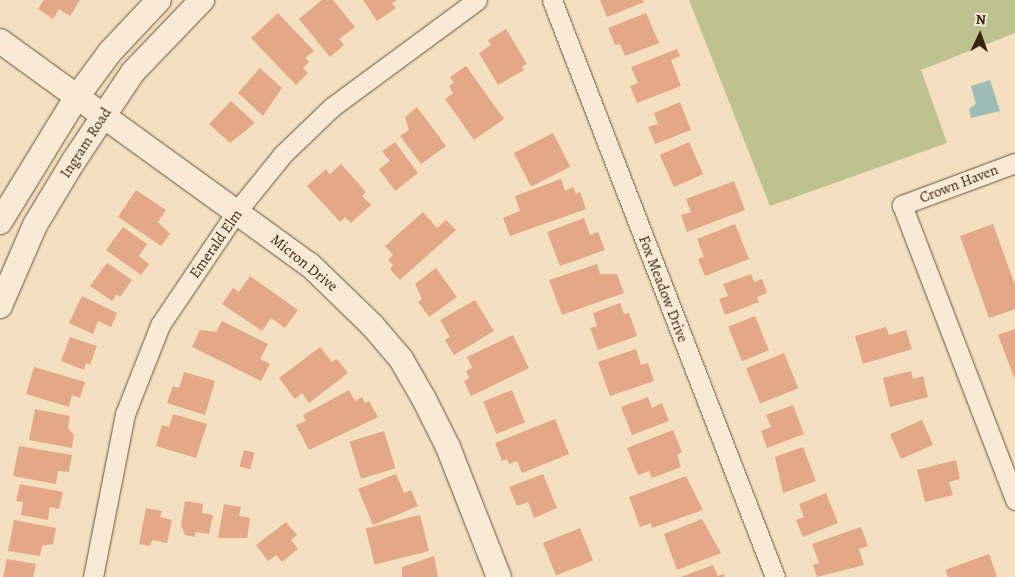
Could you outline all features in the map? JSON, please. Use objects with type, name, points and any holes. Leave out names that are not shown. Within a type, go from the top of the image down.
[{"type":"street","points":[[0,222],[76,98],[110,52],[159,0]]},
{"type":"street","name":"Ingram Road","points":[[0,306],[35,225],[103,116],[133,72],[202,0]]},
{"type":"street","name":"Emerald Elm","points":[[93,577],[125,414],[136,379],[160,325],[237,211],[283,154],[332,107],[477,0]]},
{"type":"street","name":"Fox Meadow Drive","points":[[552,0],[775,577]]},
{"type":"street","name":"Micron Drive","points":[[0,42],[237,211],[343,294],[402,359],[448,447],[499,577]]},
{"type":"street","name":"Crown Haven","points":[[1015,162],[902,205],[1015,500]]},
{"type":"green space","points":[[689,0],[1015,0],[1015,33],[921,70],[947,143],[770,206]]},
{"type":"water","points":[[990,80],[1000,111],[971,118],[969,109],[976,104],[971,86]]},
{"type":"building","points":[[44,0],[80,0],[70,16],[59,9],[53,19],[38,9]]},
{"type":"building","points":[[322,0],[333,0],[355,27],[339,39],[344,45],[330,57],[299,19]]},
{"type":"building","points":[[363,0],[397,0],[392,3],[396,8],[377,21]]},
{"type":"building","points":[[600,0],[643,0],[644,2],[607,17]]},
{"type":"building","points":[[278,13],[314,51],[305,58],[309,62],[303,68],[308,73],[296,85],[251,38]]},
{"type":"building","points":[[646,13],[659,43],[625,56],[620,44],[615,45],[608,28]]},
{"type":"building","points":[[506,29],[527,64],[522,66],[524,70],[498,85],[479,53],[491,45],[488,40]]},
{"type":"building","points":[[677,49],[680,56],[671,60],[681,86],[637,103],[630,86],[638,83],[631,67]]},
{"type":"building","points":[[466,66],[504,119],[474,140],[445,99],[453,93],[449,86],[454,83],[450,77]]},
{"type":"building","points":[[260,68],[282,88],[263,116],[238,93]]},
{"type":"building","points":[[231,101],[255,123],[230,143],[209,124]]},
{"type":"building","points":[[680,102],[691,130],[655,144],[648,127],[658,124],[654,113]]},
{"type":"building","points":[[417,107],[446,146],[421,164],[400,136],[409,130],[405,117]]},
{"type":"building","points":[[553,133],[570,167],[531,187],[514,153]]},
{"type":"building","points":[[395,142],[418,173],[395,191],[379,169],[390,161],[382,151]]},
{"type":"building","points":[[689,142],[703,174],[674,187],[660,155]]},
{"type":"building","points":[[341,164],[366,192],[362,196],[371,205],[351,223],[345,217],[340,222],[307,186],[326,169],[330,174]]},
{"type":"building","points":[[561,179],[565,191],[573,187],[576,194],[580,192],[586,209],[510,236],[503,218],[520,211],[515,196]]},
{"type":"building","points":[[734,181],[745,210],[687,232],[681,215],[691,212],[686,199]]},
{"type":"building","points":[[136,190],[166,210],[158,222],[170,234],[161,246],[118,217]]},
{"type":"building","points":[[423,212],[437,228],[446,220],[456,230],[400,280],[390,269],[393,265],[388,260],[393,255],[385,246]]},
{"type":"building","points":[[584,218],[590,235],[598,232],[605,250],[560,266],[547,232]]},
{"type":"building","points":[[735,224],[749,259],[705,276],[698,259],[704,257],[697,239]]},
{"type":"building","points":[[993,224],[1015,285],[1015,309],[989,318],[960,236]]},
{"type":"building","points":[[123,227],[147,244],[139,256],[149,264],[141,275],[106,250]]},
{"type":"building","points":[[107,263],[132,280],[120,297],[117,294],[112,301],[90,286]]},
{"type":"building","points":[[597,264],[600,274],[617,274],[624,293],[562,315],[549,280]]},
{"type":"building","points":[[436,268],[457,297],[429,317],[418,302],[422,299],[415,284]]},
{"type":"building","points":[[751,274],[754,282],[762,279],[767,293],[757,297],[759,302],[725,315],[719,299],[728,296],[723,284]]},
{"type":"building","points":[[250,276],[298,310],[285,328],[271,318],[262,331],[222,304],[233,288],[239,292]]},
{"type":"building","points":[[82,296],[117,313],[111,327],[98,321],[93,334],[69,323]]},
{"type":"building","points":[[475,300],[494,331],[454,355],[445,340],[450,337],[440,320]]},
{"type":"building","points":[[620,303],[624,314],[629,313],[637,336],[598,350],[590,328],[597,326],[593,313]]},
{"type":"building","points":[[755,316],[769,350],[742,361],[728,327]]},
{"type":"building","points":[[222,321],[268,344],[260,359],[270,364],[261,381],[192,347],[200,330],[216,332]]},
{"type":"building","points":[[886,327],[889,335],[906,330],[912,349],[863,364],[855,336]]},
{"type":"building","points":[[1015,329],[1015,380],[998,335]]},
{"type":"building","points":[[513,335],[529,368],[471,396],[464,381],[469,378],[466,371],[472,368],[467,357]]},
{"type":"building","points":[[70,337],[97,346],[90,365],[86,363],[84,370],[61,361]]},
{"type":"building","points":[[320,347],[332,362],[337,359],[348,373],[309,403],[302,393],[295,399],[279,378]]},
{"type":"building","points":[[636,349],[641,365],[648,363],[654,381],[610,396],[598,362]]},
{"type":"building","points":[[784,353],[798,388],[760,404],[746,368]]},
{"type":"building","points":[[34,367],[85,382],[80,398],[72,395],[69,407],[26,394]]},
{"type":"building","points":[[911,371],[913,379],[923,376],[928,397],[890,407],[883,378]]},
{"type":"building","points":[[184,372],[215,381],[205,415],[167,403],[173,386],[179,388]]},
{"type":"building","points":[[349,390],[355,401],[362,397],[365,403],[369,401],[378,417],[309,450],[296,425],[306,421],[303,415]]},
{"type":"building","points":[[512,390],[525,422],[496,434],[483,402]]},
{"type":"building","points":[[648,397],[652,408],[662,403],[669,421],[632,435],[621,407]]},
{"type":"building","points":[[793,405],[804,434],[767,448],[761,431],[771,427],[766,415]]},
{"type":"building","points":[[35,409],[70,416],[68,428],[74,435],[72,448],[29,440]]},
{"type":"building","points":[[173,414],[207,424],[196,458],[156,446],[162,425],[169,427]]},
{"type":"building","points":[[555,419],[569,454],[522,473],[517,461],[509,464],[507,459],[502,461],[495,443]]},
{"type":"building","points":[[922,420],[933,445],[901,459],[890,434]]},
{"type":"building","points":[[673,430],[682,452],[677,455],[681,467],[652,478],[649,471],[638,475],[627,448]]},
{"type":"building","points":[[384,431],[395,468],[361,479],[350,442]]},
{"type":"building","points":[[19,446],[72,455],[69,472],[58,471],[56,484],[13,476]]},
{"type":"building","points":[[803,447],[816,481],[783,493],[775,457]]},
{"type":"building","points":[[244,450],[255,453],[250,469],[240,466]]},
{"type":"building","points":[[956,460],[960,479],[949,482],[953,495],[925,502],[917,470]]},
{"type":"building","points":[[396,474],[404,493],[411,490],[418,506],[373,525],[358,489]]},
{"type":"building","points":[[543,474],[557,508],[534,518],[528,502],[517,506],[509,487]]},
{"type":"building","points":[[686,476],[703,510],[652,528],[651,523],[640,527],[629,497]]},
{"type":"building","points":[[20,484],[63,492],[59,509],[50,507],[48,520],[21,515],[23,502],[16,501]]},
{"type":"building","points":[[826,493],[838,523],[803,537],[796,520],[804,517],[799,504]]},
{"type":"building","points":[[185,501],[203,504],[202,513],[213,515],[209,534],[195,532],[195,537],[185,535],[181,525]]},
{"type":"building","points":[[224,504],[241,507],[239,516],[250,518],[247,538],[218,538]]},
{"type":"building","points":[[146,508],[162,511],[160,517],[172,520],[167,543],[152,540],[150,546],[139,544]]},
{"type":"building","points":[[420,515],[429,551],[375,564],[366,529]]},
{"type":"building","points":[[702,519],[721,553],[677,570],[664,534]]},
{"type":"building","points":[[14,520],[56,528],[53,544],[42,546],[40,556],[8,551]]},
{"type":"building","points":[[286,522],[297,535],[291,540],[298,549],[282,562],[276,555],[268,561],[256,545]]},
{"type":"building","points":[[861,527],[868,546],[859,549],[864,565],[817,577],[813,565],[819,563],[812,544]]},
{"type":"building","points":[[580,528],[593,560],[556,575],[543,543]]},
{"type":"building","points":[[989,554],[997,577],[948,577],[945,570]]},
{"type":"building","points":[[434,556],[438,577],[402,577],[402,567]]},
{"type":"building","points":[[7,559],[36,564],[33,577],[3,577]]},
{"type":"building","points":[[713,565],[718,576],[724,574],[725,577],[681,577]]}]
